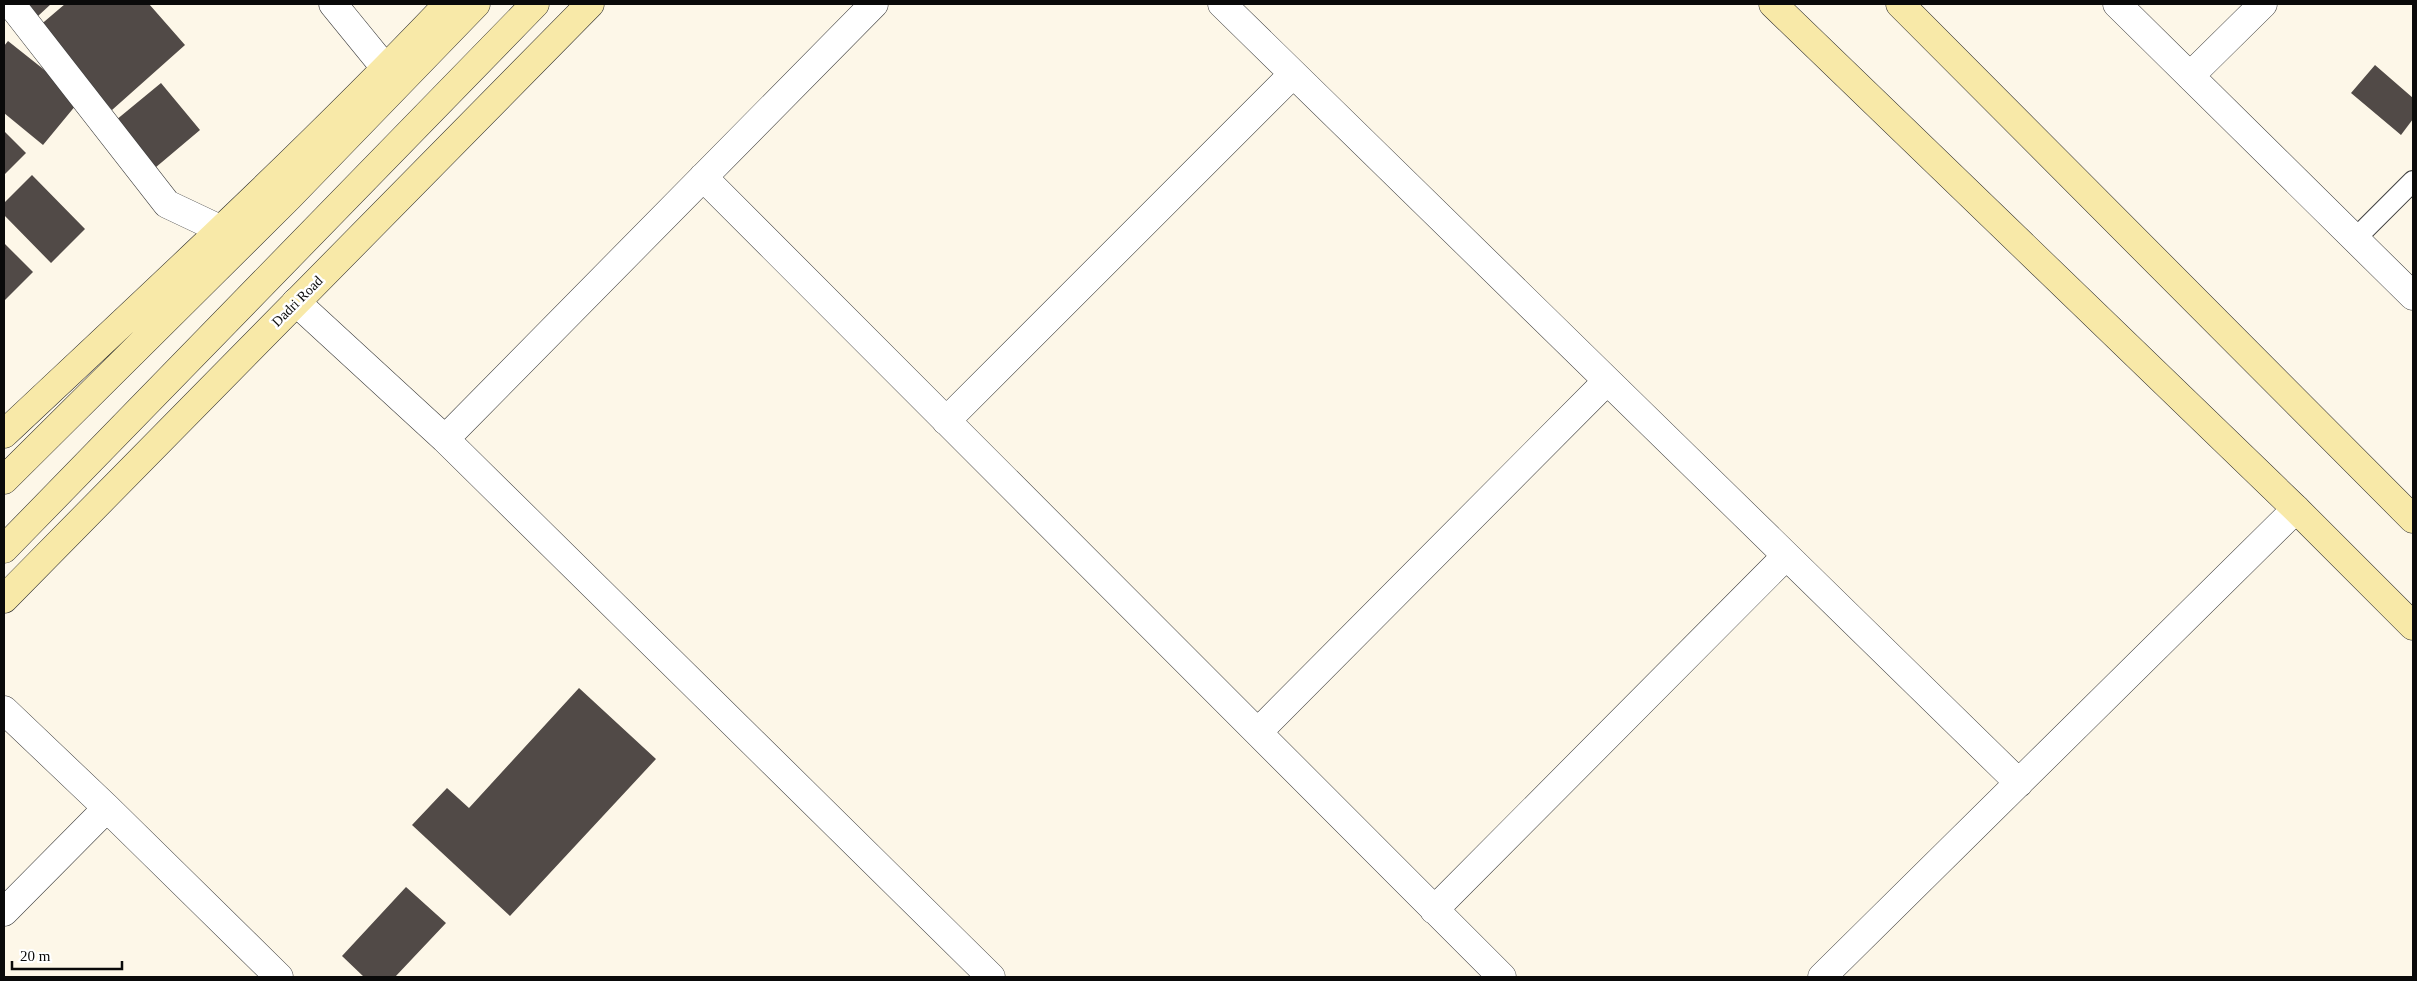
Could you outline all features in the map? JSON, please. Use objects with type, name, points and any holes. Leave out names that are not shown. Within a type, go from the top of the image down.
[{"type":"street","points":[[11,4],[167,204],[222,230]]},
{"type":"street","points":[[332,4],[386,69]]},
{"type":"street","points":[[4,434],[222,230],[386,69],[448,4]]},
{"type":"street","points":[[4,480],[289,197],[476,4]]},
{"type":"street","points":[[4,549],[535,4]]},
{"type":"street","name":"Dadri Road","points":[[4,599],[590,4]]},
{"type":"street","points":[[445,439],[874,4]]},
{"type":"street","points":[[1222,4],[2019,783]]},
{"type":"street","points":[[1772,4],[2296,508],[2413,626]]},
{"type":"street","points":[[1900,4],[2413,519]]},
{"type":"street","points":[[2117,4],[2413,296]]},
{"type":"street","points":[[2190,76],[2263,4]]},
{"type":"street","points":[[946,421],[1293,74]]},
{"type":"street","points":[[702,177],[1502,977]]},
{"type":"street","points":[[296,302],[445,439],[977,972]]},
{"type":"street","points":[[1258,732],[1607,381]]},
{"type":"street","points":[[1822,977],[2296,508]]},
{"type":"street","points":[[1434,910],[1786,556]]},
{"type":"street","points":[[4,710],[108,808],[279,977]]},
{"type":"street","points":[[4,912],[108,808]]},
{"type":"lane","points":[[2355,239],[2413,181]]},
{"type":"building","points":[[28,4],[51,4],[38,16]]},
{"type":"building","points":[[65,4],[149,4],[185,45],[112,110],[38,27]]},
{"type":"building","points":[[8,41],[81,99],[43,145],[4,113],[4,46]]},
{"type":"building","points":[[2375,65],[2413,98],[2413,119],[2401,135],[2351,93]]},
{"type":"building","points":[[161,83],[200,130],[149,173],[110,125]]},
{"type":"building","points":[[4,131],[26,153],[4,175]]},
{"type":"building","points":[[32,175],[85,229],[51,263],[4,215],[4,203]]},
{"type":"building","points":[[4,243],[33,272],[5,300],[4,298]]},
{"type":"building","points":[[579,688],[656,759],[510,916],[412,825],[447,788],[469,808]]},
{"type":"building","points":[[406,887],[446,923],[395,977],[364,977],[342,956]]}]
